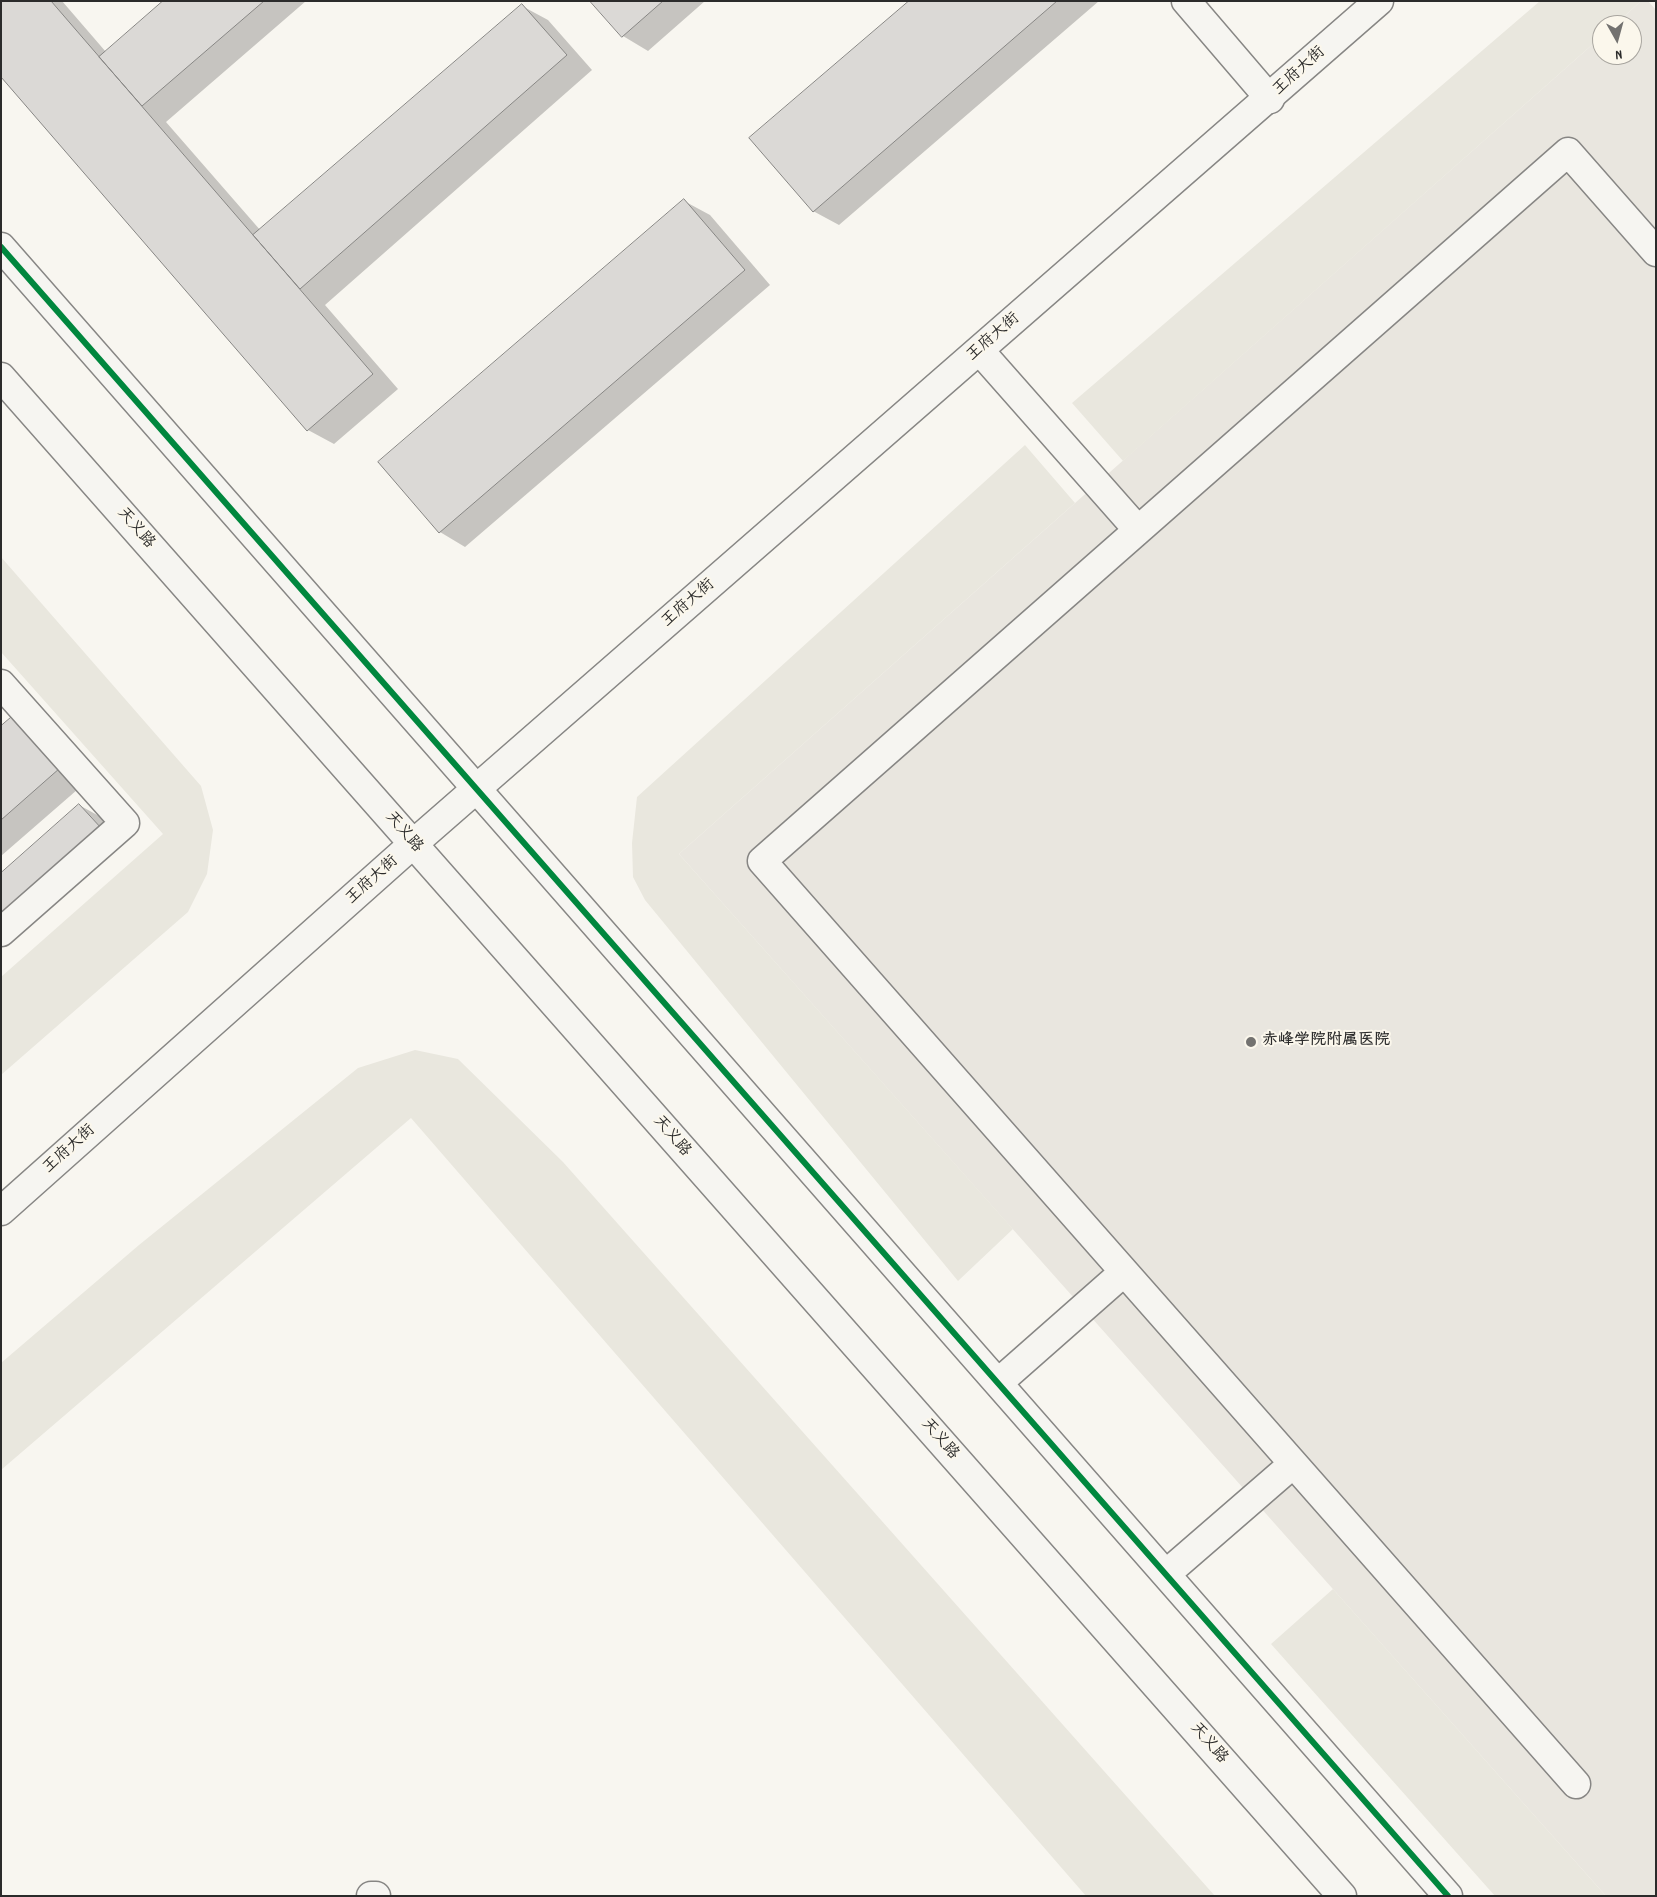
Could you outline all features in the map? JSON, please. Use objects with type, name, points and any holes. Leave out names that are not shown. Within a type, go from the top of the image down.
[{"type":"main road","points":[[1186,1],[1270,99]]},
{"type":"main road","name":"王府大街","points":[[1,1211],[413,844],[1270,99],[1380,1]]},
{"type":"main road","points":[[1576,1784],[762,861],[1568,152],[1656,252]]},
{"type":"main road","points":[[1,247],[1448,1896]]},
{"type":"main road","points":[[980,351],[1138,530]]},
{"type":"main road","name":"天义路","points":[[1,377],[1342,1896]]},
{"type":"main road","points":[[1,684],[125,823],[1,932]]},
{"type":"main road","points":[[998,1383],[1124,1272]]},
{"type":"main road","points":[[1166,1574],[1293,1464]]},
{"type":"main road","points":[[371,1896],[376,1896]]},
{"type":"shaded area","points":[[1540,1],[1641,1],[1626,15],[1592,15],[1592,45],[1123,461],[1072,403]]},
{"type":"shaded area","name":"赤峰学院附属医院","points":[[1641,1],[1648,1],[1656,10],[1656,1896],[1606,1896],[679,854],[1592,45],[1592,65],[1642,65],[1642,15],[1626,15]]},
{"type":"shaded area","points":[[1025,445],[1075,503],[679,854],[1013,1229],[958,1281],[645,900],[633,877],[632,843],[637,797]]},
{"type":"shaded area","points":[[1,557],[201,786],[213,830],[207,874],[188,912],[1,1075],[1,977],[163,834],[1,652]]},
{"type":"shaded area","points":[[415,1050],[458,1059],[563,1162],[1215,1896],[1086,1896],[411,1118],[1,1470],[1,1363],[139,1245],[358,1068]]},
{"type":"shaded area","points":[[1333,1589],[1606,1896],[1495,1896],[1271,1644]]},
{"type":"building","points":[[1,1],[51,1],[373,374],[307,431],[1,77]]},
{"type":"building","points":[[163,1],[264,1],[142,106],[99,57]]},
{"type":"building","points":[[590,1],[663,1],[622,37]]},
{"type":"building","points":[[909,1],[1057,1],[813,212],[749,138]]},
{"type":"building","points":[[522,4],[567,55],[300,289],[253,235]]},
{"type":"building","points":[[684,199],[745,270],[439,533],[378,462]]},
{"type":"building","points":[[14,715],[60,768],[1,820],[1,726]]},
{"type":"building","points":[[79,804],[102,829],[1,919],[1,873]]},
{"type":"cycle path","points":[[1,247],[1448,1896]]},
{"type":"place","name":"赤峰学院附属医院","points":[[1251,1042]]}]
